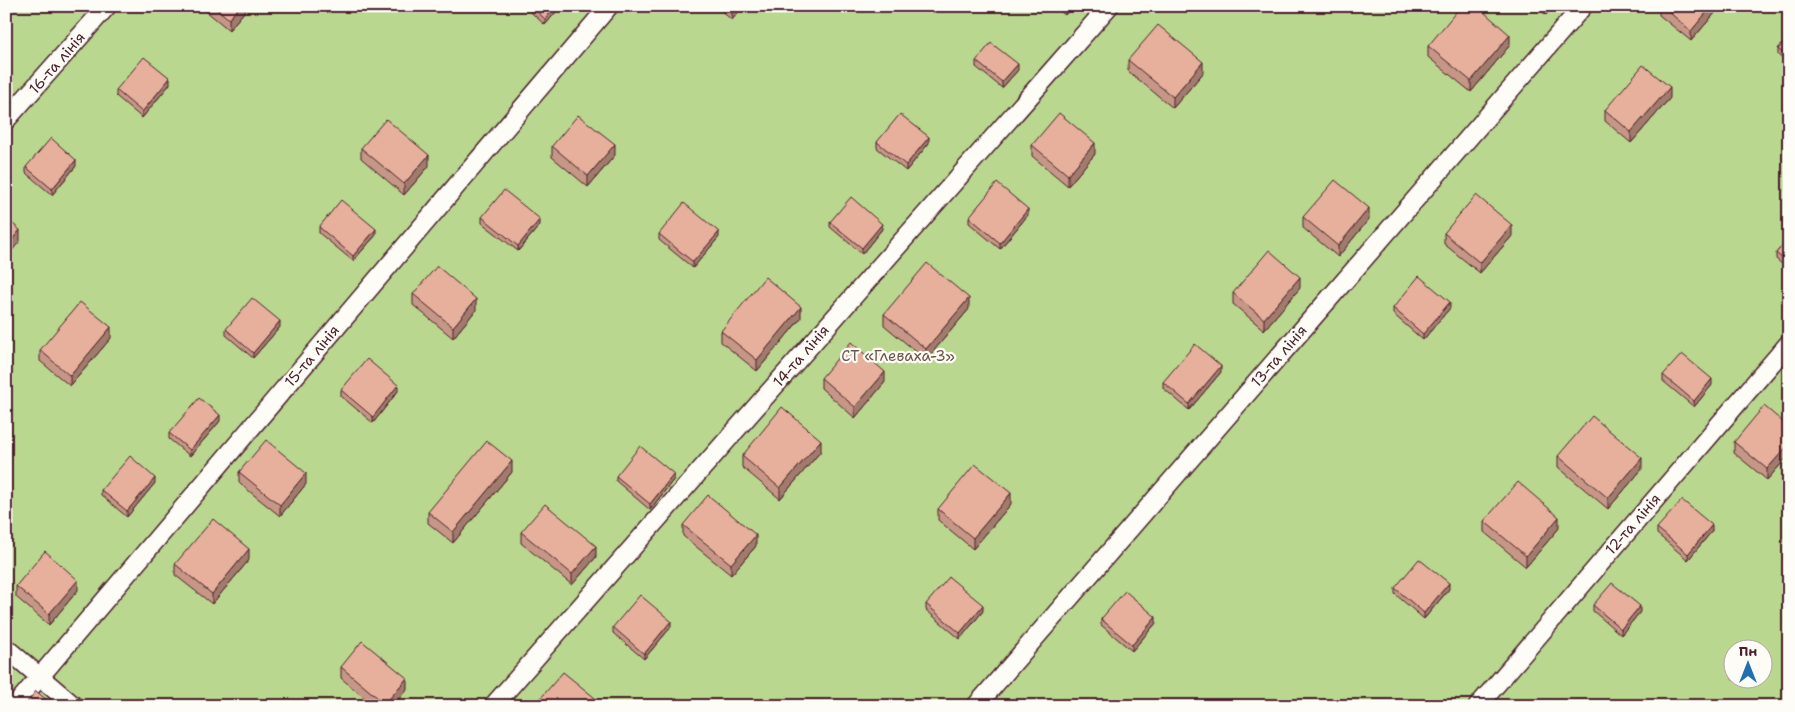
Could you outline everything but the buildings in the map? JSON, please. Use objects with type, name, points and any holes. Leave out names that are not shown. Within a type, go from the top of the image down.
[{"type":"lane","name":"16-та лінія","points":[[6,120],[107,6]]},
{"type":"lane","name":"15-та лінія","points":[[15,706],[609,6]]},
{"type":"lane","name":"14-та лінія","points":[[493,706],[1109,6]]},
{"type":"lane","name":"13-та лінія","points":[[976,706],[1583,6]]},
{"type":"lane","name":"12-та лінія","points":[[1478,706],[1789,343]]},
{"type":"lane","points":[[6,648],[74,706]]},
{"type":"green space","name":"СТ «Глеваха-3»","points":[[6,6],[1789,6],[1789,706],[6,706]]}]
